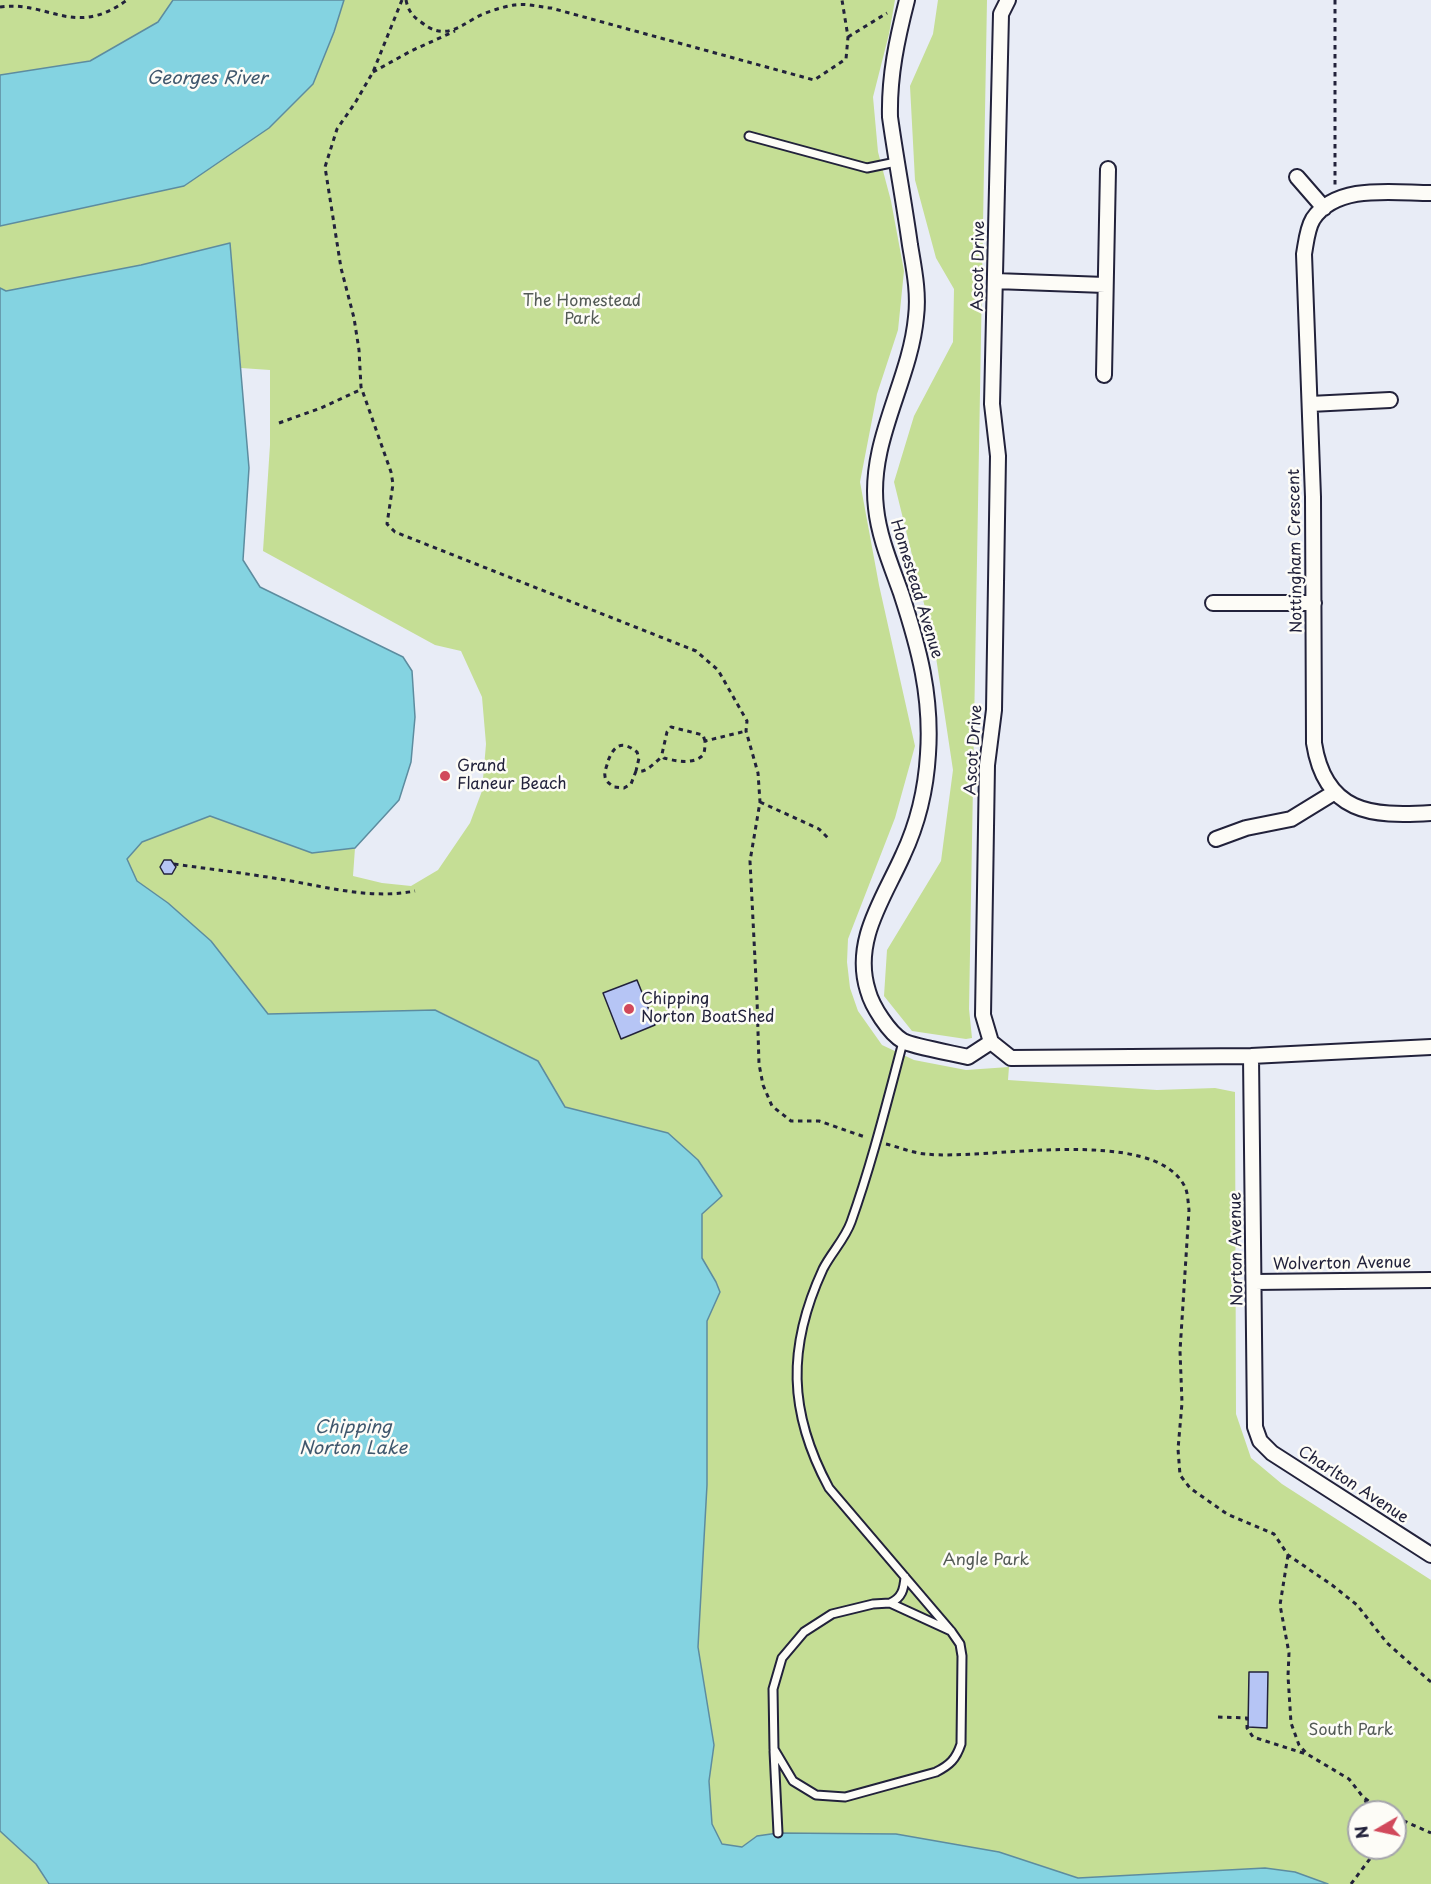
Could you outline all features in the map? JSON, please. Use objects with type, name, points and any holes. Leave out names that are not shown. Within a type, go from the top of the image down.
[{"type":"street","name":"Homestead Avenue","points":[[903,1042],[878,1014],[868,991],[863,956],[877,907],[904,853],[915,824],[923,794],[930,724],[927,687],[920,652],[883,540],[876,509],[875,477],[881,443],[912,344],[916,315],[916,286],[890,117],[892,62],[907,0]]},
{"type":"street","name":"Ascot Drive","points":[[991,1042],[983,1015],[987,765],[994,710],[998,456],[992,404],[1001,14],[1008,0]]},
{"type":"street","points":[[1104,375],[1108,169]]},
{"type":"street","points":[[1297,177],[1330,204],[1353,195],[1431,193]]},
{"type":"street","name":"Nottingham Crescent","points":[[1330,204],[1313,219],[1307,235],[1304,254],[1313,497],[1314,743],[1317,762],[1335,792],[1348,803],[1364,810],[1384,814],[1431,813]]},
{"type":"street","points":[[995,281],[1105,285]]},
{"type":"street","points":[[1310,404],[1390,400]]},
{"type":"street","points":[[1213,603],[1314,603]]},
{"type":"street","points":[[1216,839],[1246,828],[1291,819],[1335,792]]},
{"type":"street","points":[[903,1042],[968,1057],[991,1042],[1011,1058],[1251,1056],[1431,1047]]},
{"type":"street","name":"Norton Avenue","points":[[1251,1056],[1256,1427],[1260,1441]]},
{"type":"street","name":"Wolverton Avenue","points":[[1254,1282],[1431,1280]]},
{"type":"street","name":"Charlton Avenue","points":[[1260,1441],[1272,1453],[1431,1555]]},
{"type":"lane","points":[[749,136],[867,168],[896,162]]},
{"type":"lane","points":[[774,1749],[794,1781],[816,1795],[845,1797],[936,1772],[948,1766],[956,1757],[961,1744],[962,1656],[960,1644],[829,1488],[816,1463],[804,1431],[798,1400],[796,1373],[807,1306],[824,1267],[850,1224],[903,1042]]},
{"type":"lane","points":[[778,1833],[773,1689],[782,1659],[804,1632],[832,1614],[896,1601],[902,1594],[905,1577]]},
{"type":"lane","points":[[890,1603],[951,1631]]},
{"type":"path","points":[[0,7],[24,5],[74,16],[92,17],[107,13],[127,0]]},
{"type":"path","points":[[404,0],[408,10],[422,23],[437,31],[457,30]]},
{"type":"path","points":[[404,0],[373,72],[356,103],[337,129],[325,166],[341,268],[354,318],[362,389],[391,472],[393,484],[387,524],[395,532],[696,651],[718,670],[747,721],[746,731],[758,772],[760,802],[750,861],[759,1064],[763,1085],[772,1106],[791,1121],[819,1121],[875,1141],[925,1154],[1012,1150],[1099,1150],[1137,1156],[1165,1165],[1176,1175],[1186,1188],[1189,1210],[1180,1351],[1182,1403],[1178,1449],[1180,1475],[1190,1488],[1227,1514],[1274,1534],[1288,1555],[1357,1605],[1387,1643],[1431,1682]]},
{"type":"path","points":[[373,72],[457,30],[477,17],[515,5],[559,10],[814,80],[846,59],[848,37],[842,0]]},
{"type":"path","points":[[1330,204],[1335,0]]},
{"type":"path","points":[[848,37],[891,11]]},
{"type":"path","points":[[279,423],[321,408],[362,389]]},
{"type":"path","points":[[636,771],[643,772],[663,756],[667,732],[671,727],[703,735],[704,754],[701,757],[685,762],[663,756]]},
{"type":"path","points":[[705,741],[746,731]]},
{"type":"path","points":[[618,746],[627,746],[637,752],[639,758],[636,771],[631,784],[624,788],[614,787],[605,779],[604,774],[612,750],[618,746]]},
{"type":"path","points":[[760,802],[819,829],[830,840]]},
{"type":"path","points":[[174,864],[276,878],[359,893],[385,895],[415,891]]},
{"type":"path","points":[[1288,1555],[1280,1605],[1289,1653],[1288,1676],[1292,1723],[1299,1745],[1307,1754]]},
{"type":"path","points":[[1218,1717],[1247,1718],[1246,1728],[1253,1737],[1307,1754],[1349,1779],[1365,1800]]},
{"type":"path","points":[[1363,1797],[1367,1800]]},
{"type":"path","points":[[1407,1822],[1431,1833]]},
{"type":"path","points":[[1351,1884],[1369,1860]]},
{"type":"green space","points":[[0,0],[173,0],[158,22],[90,61],[0,75]]},
{"type":"green space","points":[[344,0],[895,0],[873,97],[878,152],[891,201],[904,271],[898,330],[877,394],[860,482],[879,585],[915,746],[895,818],[848,939],[847,962],[850,988],[858,1011],[882,1045],[914,1060],[966,1070],[1009,1067],[1008,1080],[1157,1090],[1215,1088],[1235,1092],[1236,1414],[1251,1458],[1282,1484],[1431,1580],[1431,1884],[1328,1884],[1295,1872],[1265,1868],[1078,1878],[999,1852],[742,1847],[722,1844],[712,1824],[709,1781],[714,1745],[698,1647],[707,1485],[707,1321],[720,1292],[702,1258],[702,1214],[722,1196],[668,1133],[565,1107],[538,1061],[436,1010],[268,1014],[211,941],[168,903],[137,881],[127,859],[142,842],[210,816],[312,853],[355,848],[353,876],[382,883],[411,886],[438,870],[470,823],[482,791],[486,744],[482,697],[461,651],[435,645],[263,551],[270,445],[270,370],[241,368],[230,243],[141,265],[6,291],[0,288],[0,226],[184,186],[313,84]]},
{"type":"green space","points":[[938,0],[987,0],[969,1009],[972,1038],[966,1039],[912,1031],[884,996],[887,950],[941,861],[953,770],[934,644],[894,482],[914,416],[953,342],[954,289],[936,258],[915,180],[910,86],[933,34]]},
{"type":"green space","points":[[0,1831],[36,1864],[48,1884],[0,1884]]},
{"type":"water","name":"Georges River","points":[[173,0],[344,0],[313,84],[269,128],[184,186],[0,226],[0,75],[90,61],[158,22]]},
{"type":"water","name":"Chipping Norton Lake","points":[[230,243],[249,468],[243,560],[260,587],[403,657],[412,671],[415,717],[411,762],[399,800],[355,848],[312,853],[210,816],[142,842],[127,859],[137,881],[168,903],[211,941],[268,1014],[435,1010],[538,1061],[565,1107],[668,1133],[698,1160],[722,1196],[702,1214],[702,1258],[720,1292],[707,1321],[707,1485],[698,1647],[714,1745],[709,1781],[712,1824],[722,1844],[742,1847],[757,1836],[778,1833],[896,1834],[999,1852],[1078,1878],[1265,1868],[1295,1872],[1328,1884],[49,1884],[36,1864],[0,1831],[0,288],[6,291],[141,265]]},
{"type":"building","points":[[164,860],[171,860],[176,867],[172,874],[164,874],[160,867]]},
{"type":"building","name":"Chipping Norton BoatShed","points":[[637,980],[655,1025],[621,1039],[603,993]]},
{"type":"building","points":[[1249,1672],[1268,1672],[1267,1728],[1248,1727]]},
{"type":"place","name":"Grand Flaneur Beach","points":[[445,776]]},
{"type":"place","name":"Chipping Norton BoatShed","points":[[629,1009]]},
{"type":"park label","name":"The Homestead Park","points":[[582,311]]},
{"type":"park label","name":"Angle Park","points":[[986,1561]]},
{"type":"park label","name":"South Park","points":[[1351,1731]]}]
